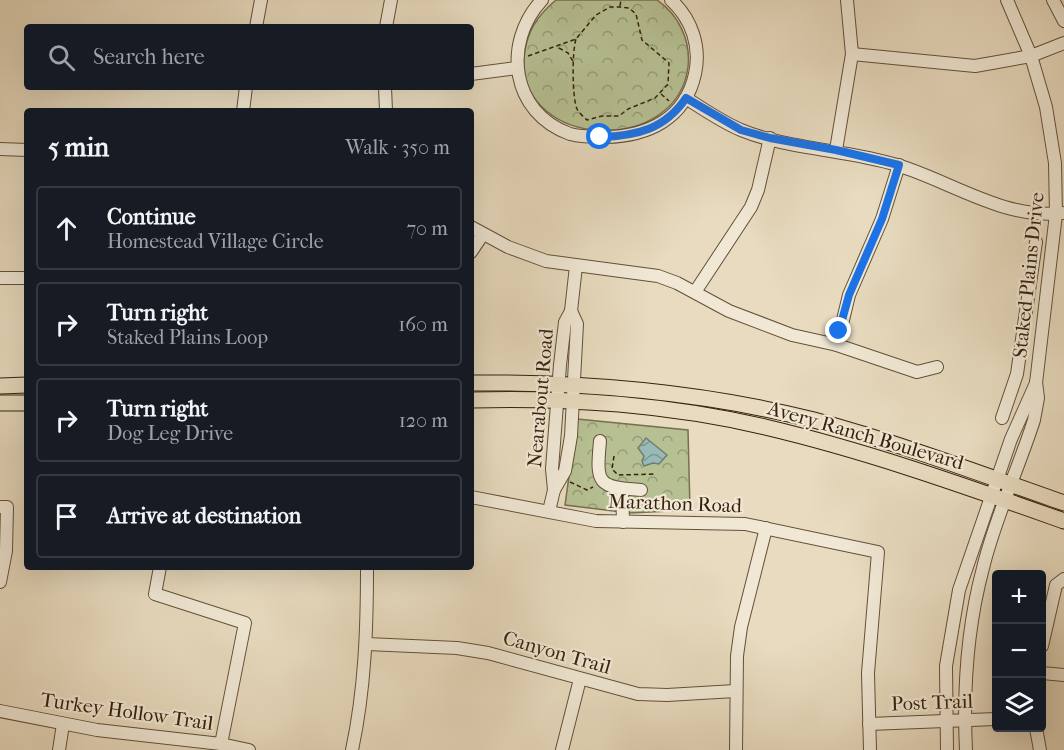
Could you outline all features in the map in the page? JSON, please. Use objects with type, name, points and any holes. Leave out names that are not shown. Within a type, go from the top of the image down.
[{"type":"main road","name":"Avery Ranch Boulevard","points":[[474,383],[566,393],[762,426],[862,452],[1064,521]]},
{"type":"main road","points":[[0,386],[24,386]]},
{"type":"main road","name":"Avery Ranch Boulevard","points":[[474,400],[566,393],[649,391],[779,413],[880,440],[1064,503]]},
{"type":"main road","points":[[0,403],[24,403]]},
{"type":"street","points":[[257,24],[261,0]]},
{"type":"street","points":[[387,24],[391,0]]},
{"type":"street","points":[[542,0],[526,21],[519,38],[516,68],[524,93],[532,107],[554,126],[583,136],[617,136],[648,131],[670,118],[686,98],[696,69],[696,44],[686,17],[671,0]]},
{"type":"street","points":[[836,150],[852,54],[847,0]]},
{"type":"street","name":"Staked Plains Drive","points":[[947,750],[946,666],[952,623],[966,565],[998,498],[1012,485],[1034,420],[1038,398],[1036,383],[1044,319],[1060,213],[1050,126],[1031,56],[1007,0]]},
{"type":"street","points":[[1053,0],[1064,21]]},
{"type":"street","points":[[852,54],[975,66],[1031,56],[1064,43]]},
{"type":"street","points":[[474,74],[516,68]]},
{"type":"street","points":[[243,108],[246,90]]},
{"type":"street","points":[[385,90],[386,108]]},
{"type":"street","points":[[686,98],[741,130],[899,165],[1008,208],[1060,213]]},
{"type":"street","points":[[695,292],[751,207],[758,190],[770,138]]},
{"type":"street","points":[[0,149],[24,150]]},
{"type":"street","points":[[837,345],[849,295],[882,219],[899,165]]},
{"type":"street","points":[[474,229],[527,255],[576,266],[658,276],[760,323],[792,335],[837,345],[917,372],[937,367]]},
{"type":"street","points":[[474,248],[483,234]]},
{"type":"street","points":[[1002,418],[1017,374],[1036,242]]},
{"type":"street","name":"Nearabout Road","points":[[549,511],[554,489],[552,469],[577,324],[571,312],[576,266]]},
{"type":"street","points":[[0,278],[24,278]]},
{"type":"street","points":[[1026,317],[1044,319]]},
{"type":"street","name":"Staked Plains Drive","points":[[966,750],[964,689],[972,616],[998,498],[997,479],[1036,383]]},
{"type":"street","points":[[600,441],[597,470],[601,480],[608,486],[641,490]]},
{"type":"street","points":[[622,489],[623,522]]},
{"type":"street","name":"Marathon Road","points":[[474,498],[596,521],[716,521],[765,528],[878,552],[868,673],[869,724]]},
{"type":"street","points":[[0,582],[6,551],[4,507]]},
{"type":"street","points":[[736,750],[735,691],[741,627],[765,528]]},
{"type":"street","points":[[159,570],[154,594],[245,623],[221,744]]},
{"type":"street","points":[[352,750],[362,700],[367,644],[367,570]]},
{"type":"street","points":[[1046,626],[1056,585],[1064,579]]},
{"type":"street","name":"Canyon Trail","points":[[367,644],[457,648],[488,652],[638,694],[667,695],[735,691]]},
{"type":"street","points":[[1046,673],[1064,675]]},
{"type":"street","points":[[562,750],[580,679]]},
{"type":"street","name":"Turkey Hollow Trail","points":[[0,711],[63,724],[221,744],[249,750]]},
{"type":"street","name":"Post Trail","points":[[869,724],[992,718]]},
{"type":"street","points":[[59,750],[63,724]]},
{"type":"street","points":[[869,724],[870,750]]},
{"type":"street","points":[[1037,732],[1040,750]]},
{"type":"path","points":[[620,7],[621,0]]},
{"type":"path","points":[[524,57],[576,39],[596,15],[610,7],[628,8],[636,14],[642,40],[669,63],[668,84],[661,94],[614,118],[602,116],[587,120]]},
{"type":"path","points":[[576,39],[575,99],[578,109],[587,120],[586,129]]},
{"type":"path","points":[[558,47],[567,53],[575,64]]},
{"type":"path","points":[[661,94],[672,104]]},
{"type":"path","points":[[614,456],[612,469],[618,475],[656,474]]},
{"type":"path","points":[[569,482],[587,490],[596,484]]},
{"type":"green space","points":[[556,0],[657,0],[665,6],[682,29],[688,48],[688,67],[678,96],[657,116],[630,128],[600,130],[571,125],[546,111],[529,88],[524,58],[530,32],[543,12]]},
{"type":"green space","points":[[577,419],[688,430],[690,510],[630,513],[565,505]]},
{"type":"water","points":[[646,438],[667,455],[659,464],[644,466],[642,461],[644,456],[638,448]]},
{"type":"route","points":[[600,137],[632,135],[648,131],[670,118],[686,98],[741,130],[899,165],[882,219],[849,295],[839,331]]}]
